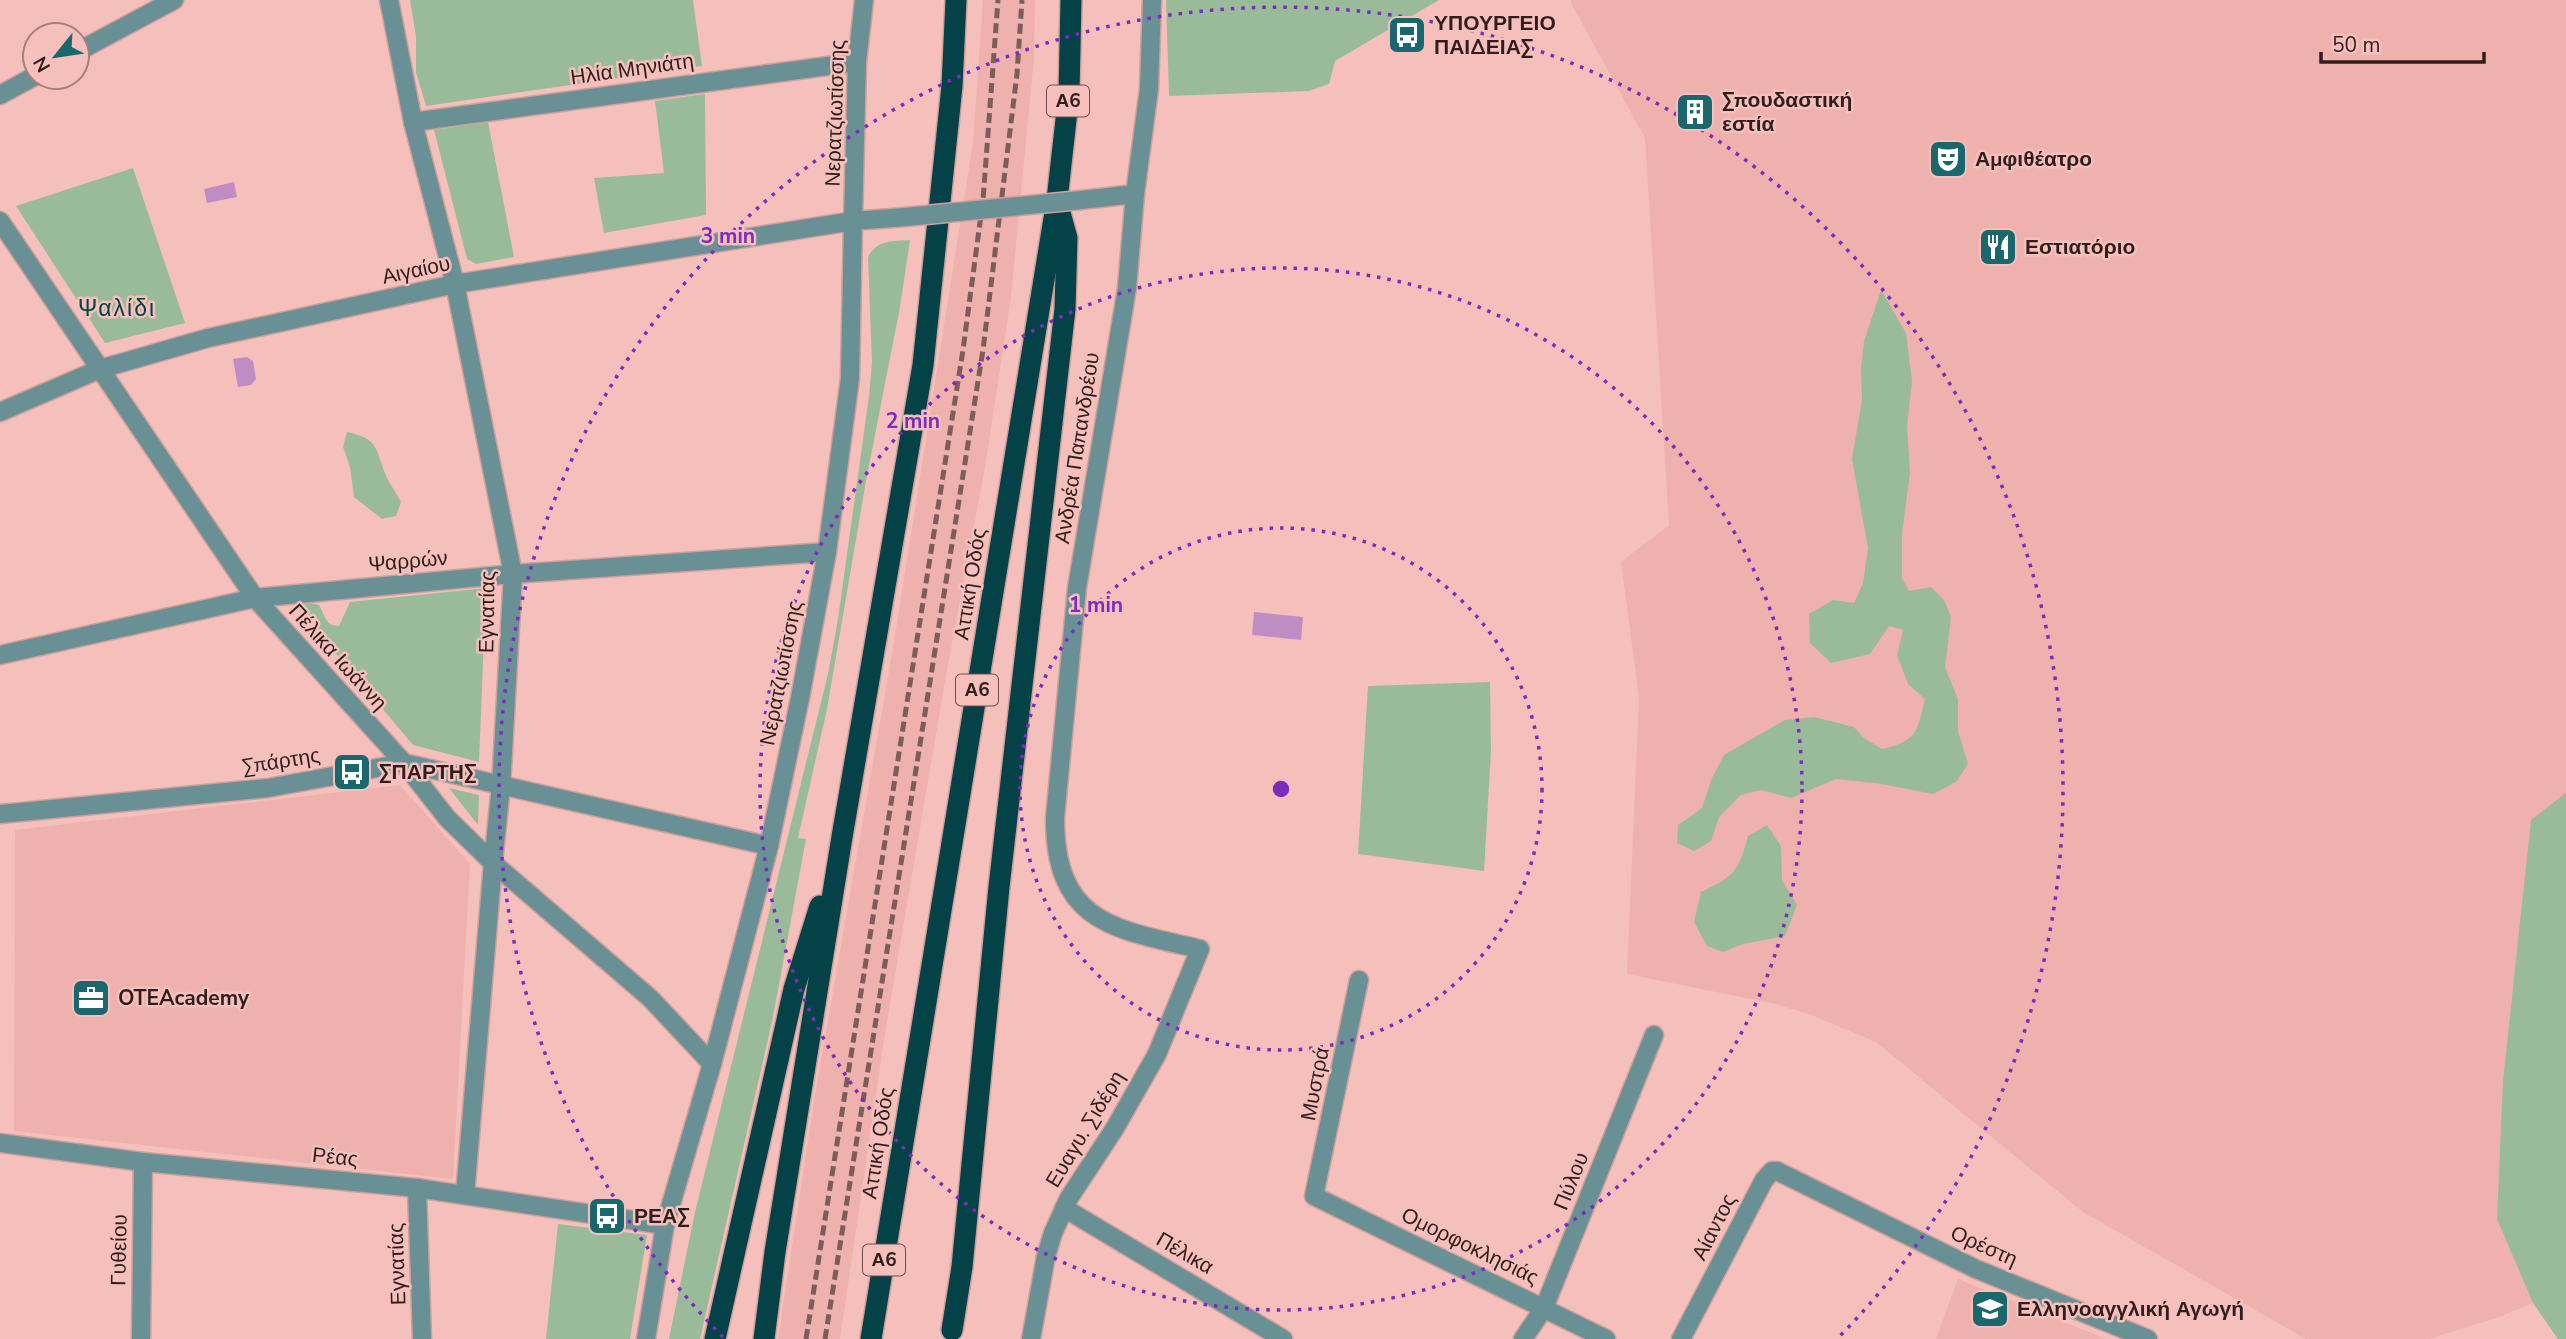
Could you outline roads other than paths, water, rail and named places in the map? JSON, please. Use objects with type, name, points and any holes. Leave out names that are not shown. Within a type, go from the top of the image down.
[{"type":"highway","points":[[764,1339],[775,1252],[842,837],[923,365],[952,86],[956,0]]},
{"type":"highway","name":"Αττική Οδός","points":[[871,1339],[1057,200],[1069,93],[1070,0]]},
{"type":"highway","points":[[952,1330],[962,1267],[999,887],[1065,309],[1067,238],[1057,200]]},
{"type":"highway","points":[[715,1339],[794,989],[842,837]]},
{"type":"street","points":[[91,42],[143,6],[174,0]]},
{"type":"street","name":"Εγνατίας","points":[[389,0],[412,122],[455,284],[513,574],[501,786],[492,863],[465,1195]]},
{"type":"street","name":"Νερατζιωτίσσης","points":[[646,1339],[665,1225],[712,1064],[769,846],[827,552],[850,378],[857,62],[864,0]]},
{"type":"street","name":"Ανδρέα Παπανδρέου","points":[[1152,0],[1149,89],[1135,194],[1127,288],[1077,588],[1055,842],[1064,881],[1090,911],[1114,926],[1200,949]]},
{"type":"street","name":"Ηλία Μηνιάτη","points":[[412,122],[857,62]]},
{"type":"street","points":[[0,95],[21,84]]},
{"type":"street","name":"Αιγαίου","points":[[0,412],[100,369],[208,338],[455,284],[853,221],[1135,194]]},
{"type":"street","name":"Πέλικα Ιωάννη","points":[[0,221],[254,598],[404,762],[447,818],[492,863],[650,998],[712,1064]]},
{"type":"street","name":"Ψαρρών","points":[[0,655],[254,598],[513,574],[827,552]]},
{"type":"street","name":"Σπάρτης","points":[[0,814],[268,788],[404,762],[769,846]]},
{"type":"street","name":"Ευαγυ. Σιδέρη","points":[[1031,1339],[1046,1256],[1064,1208],[1115,1128],[1157,1054],[1200,949]]},
{"type":"street","name":"Μυστρά","points":[[1314,1196],[1359,980]]},
{"type":"street","name":"Πύλου","points":[[1523,1339],[1544,1308],[1654,1035]]},
{"type":"street","name":"Ρέας","points":[[0,1143],[144,1162],[417,1188],[665,1225]]},
{"type":"street","name":"Γυθείου","points":[[141,1339],[144,1162]]},
{"type":"street","name":"Αίαντος","points":[[1681,1339],[1764,1180],[1772,1171],[1777,1171],[1806,1185]]},
{"type":"street","name":"Ορέστη","points":[[1806,1185],[1976,1269],[2148,1339]]},
{"type":"street","name":"Εγνατίας","points":[[417,1188],[422,1339]]},
{"type":"street","name":"Ομορφοκλησιάς","points":[[1314,1196],[1606,1339]]},
{"type":"street","name":"Πέλικα","points":[[1064,1208],[1283,1339]]},
{"type":"railway","points":[[806,1339],[963,350],[983,200],[998,0]]},
{"type":"railway","points":[[825,1339],[983,350],[1017,74],[1022,0]]},
{"type":"place","name":"ΥΠΟΥΡΓΕΙΟ ΠΑΙΔΕΙΑΣ","points":[[1407,35]]},
{"type":"place","name":"Σπουδαστική εστία","points":[[1695,112]]},
{"type":"place","name":"Αμφιθέατρο","points":[[1948,159]]},
{"type":"place","name":"Εστιατόριο","points":[[1998,247]]},
{"type":"place","name":"ΣΠΑΡΤΗΣ","points":[[352,772]]},
{"type":"place","name":"OTEAcademy","points":[[91,998]]},
{"type":"place","name":"ΡΕΑΣ","points":[[607,1216]]},
{"type":"place","name":"Ελληνοαγγλική Αγωγή","points":[[1990,1309]]},
{"type":"district","name":"Ψαλίδι","points":[[117,308]]}]
